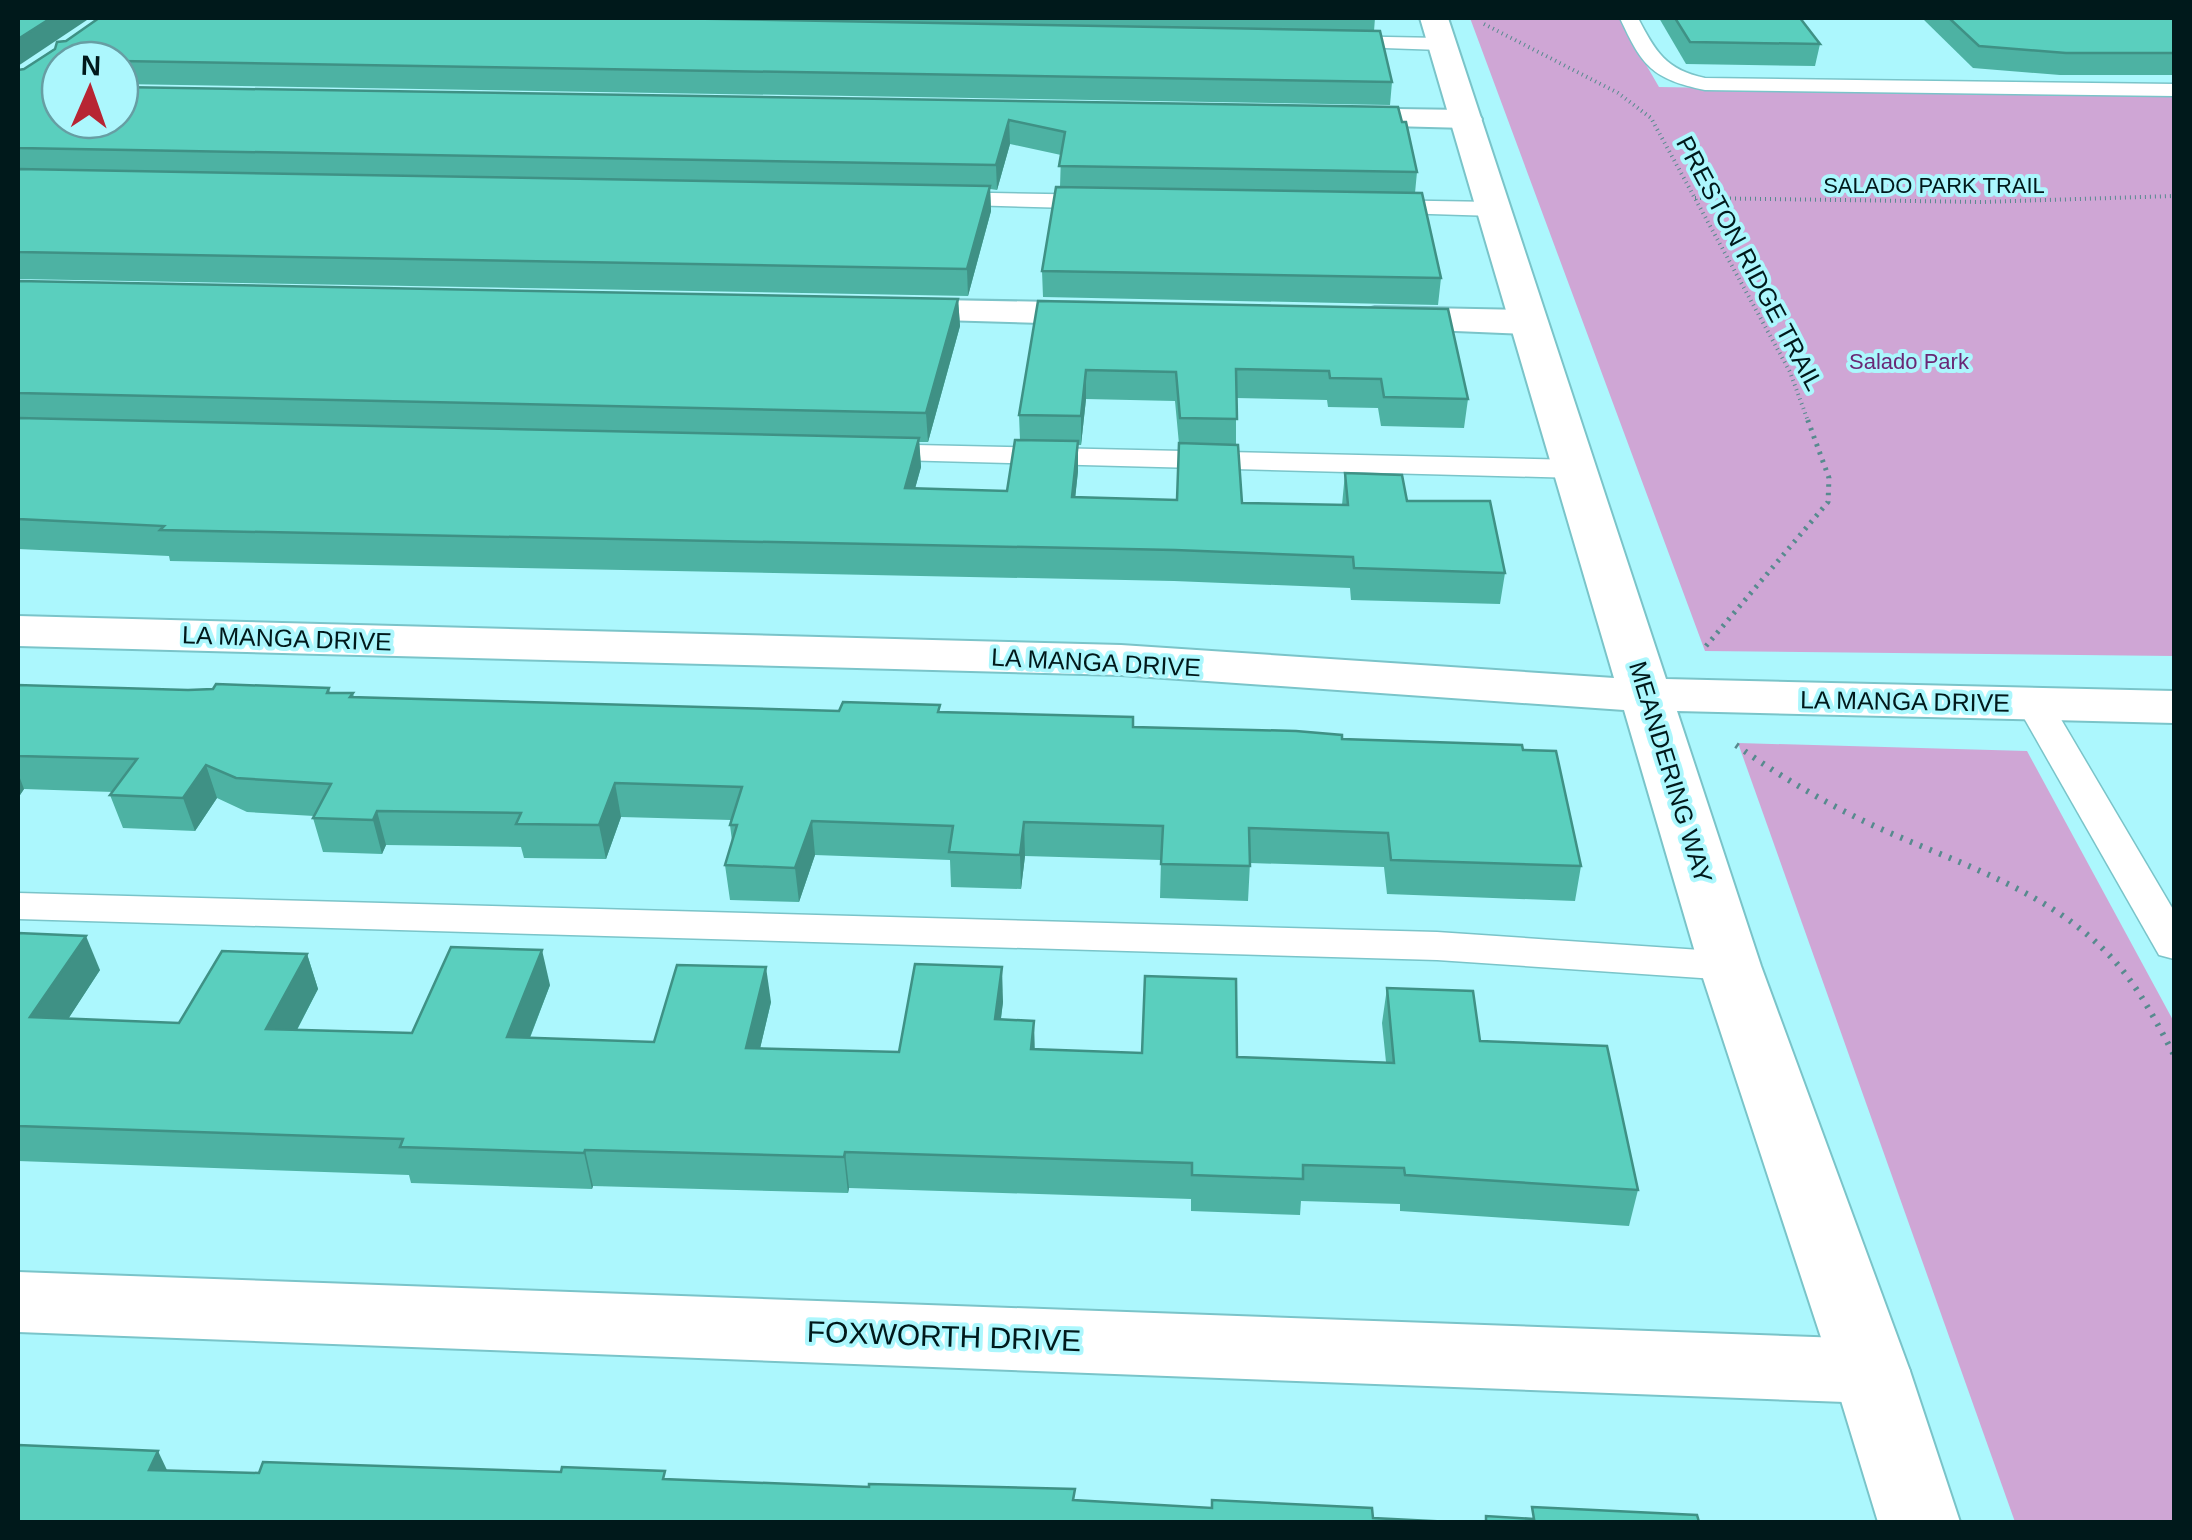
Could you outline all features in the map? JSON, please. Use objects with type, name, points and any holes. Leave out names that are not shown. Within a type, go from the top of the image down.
[{"type":"street","name":"MEANDERING WAY","points":[[1450,26],[1466,119],[1730,966],[1872,1371],[1919,1522]]},
{"type":"street","points":[[1308,116],[1466,119]]},
{"type":"street","points":[[853,309],[1151,315]]},
{"type":"street","points":[[1330,318],[1529,322]]},
{"type":"street","name":"LA MANGA DRIVE","points":[[18,631],[1120,660],[1472,688],[2174,707]]},
{"type":"street","name":"FOXWORTH DRIVE","points":[[18,1302],[1872,1371]]},
{"type":"lane","points":[[1630,18],[1653,68],[1677,80],[1705,84],[2174,90]]},
{"type":"lane","points":[[1322,42],[1450,26]]},
{"type":"lane","points":[[916,199],[1135,202]]},
{"type":"lane","points":[[1354,206],[1494,209]]},
{"type":"lane","points":[[837,452],[1576,469]]},
{"type":"lane","points":[[2034,704],[2174,945]]},
{"type":"lane","points":[[18,906],[1437,946],[1730,966]]},
{"type":"path","name":"PRESTON RIDGE TRAIL","points":[[1450,26],[1618,94],[1651,118],[1790,372],[1829,478],[1828,502],[1702,654],[1732,742],[1760,763],[1851,815],[1950,858],[2066,919],[2106,951],[2147,1002],[2174,1055]]},
{"type":"path","name":"SALADO PARK TRAIL","points":[[1694,198],[2001,202],[2174,196]]},
{"type":"green space","name":"Salado Park","points":[[1470,18],[1619,18],[1659,87],[2174,96],[2174,656],[1705,651]]},
{"type":"green space","points":[[1738,743],[2027,751],[2174,1022],[2174,1522],[2015,1522]]},
{"type":"building","points":[[18,18],[51,18],[18,39]]},
{"type":"building","points":[[99,18],[661,18],[1380,31],[1392,82],[140,61],[140,40],[67,40]]},
{"type":"building","points":[[1675,18],[1800,18],[1820,44],[1690,42]]},
{"type":"building","points":[[1949,18],[2174,18],[2174,53],[2066,53],[1979,46]]},
{"type":"building","points":[[40,59],[40,140],[140,140],[140,87],[1398,107],[1402,122],[1406,122],[1417,172],[1059,166],[1065,132],[1009,120],[996,165],[18,148],[18,70]]},
{"type":"building","points":[[18,169],[990,186],[967,269],[18,252]]},
{"type":"building","points":[[1056,187],[1422,193],[1441,278],[1042,271]]},
{"type":"building","points":[[18,281],[958,299],[926,413],[18,393]]},
{"type":"building","points":[[1038,301],[1448,309],[1468,399],[1384,397],[1381,379],[1330,378],[1329,371],[1236,369],[1237,419],[1180,418],[1176,372],[1086,370],[1081,416],[1019,415]]},
{"type":"building","points":[[18,418],[919,438],[905,488],[1007,491],[1015,440],[1078,441],[1072,497],[1177,500],[1179,443],[1238,445],[1242,503],[1348,505],[1345,473],[1402,475],[1407,501],[1490,501],[1505,573],[1354,568],[1353,557],[1175,550],[160,530],[164,526],[18,519]]},
{"type":"building","points":[[216,684],[329,688],[327,693],[353,693],[350,697],[839,711],[843,702],[940,705],[938,712],[1133,717],[1133,727],[1296,731],[1342,735],[1342,739],[1522,745],[1523,750],[1556,751],[1581,866],[1391,860],[1388,833],[1249,828],[1250,866],[1161,864],[1163,826],[1024,822],[1020,855],[949,852],[953,826],[812,821],[795,868],[725,865],[737,825],[730,825],[742,787],[615,783],[599,825],[516,824],[521,813],[377,811],[373,820],[313,818],[331,784],[236,778],[206,765],[183,798],[110,795],[137,759],[18,756],[18,685],[188,690],[213,689]]},
{"type":"building","points":[[18,933],[86,936],[30,1017],[179,1023],[222,951],[307,954],[266,1029],[412,1033],[451,947],[542,950],[507,1037],[654,1042],[677,965],[766,967],[746,1048],[899,1052],[915,964],[1002,967],[995,1019],[1034,1021],[1031,1049],[1142,1053],[1145,976],[1236,979],[1237,1057],[1394,1063],[1387,988],[1473,991],[1480,1041],[1607,1046],[1638,1190],[1405,1175],[1404,1168],[1303,1165],[1303,1179],[1192,1175],[1192,1163],[845,1152],[844,1157],[585,1150],[584,1153],[400,1147],[403,1139],[18,1126]]},
{"type":"building","points":[[18,1445],[158,1451],[149,1470],[259,1473],[263,1462],[561,1472],[562,1467],[665,1471],[663,1479],[1075,1489],[1073,1500],[1212,1508],[1212,1500],[1372,1508],[1373,1518],[1452,1522],[18,1522]]},
{"type":"building","points":[[1532,1507],[1697,1515],[1699,1522],[1486,1522],[1486,1516],[1534,1519]]}]
